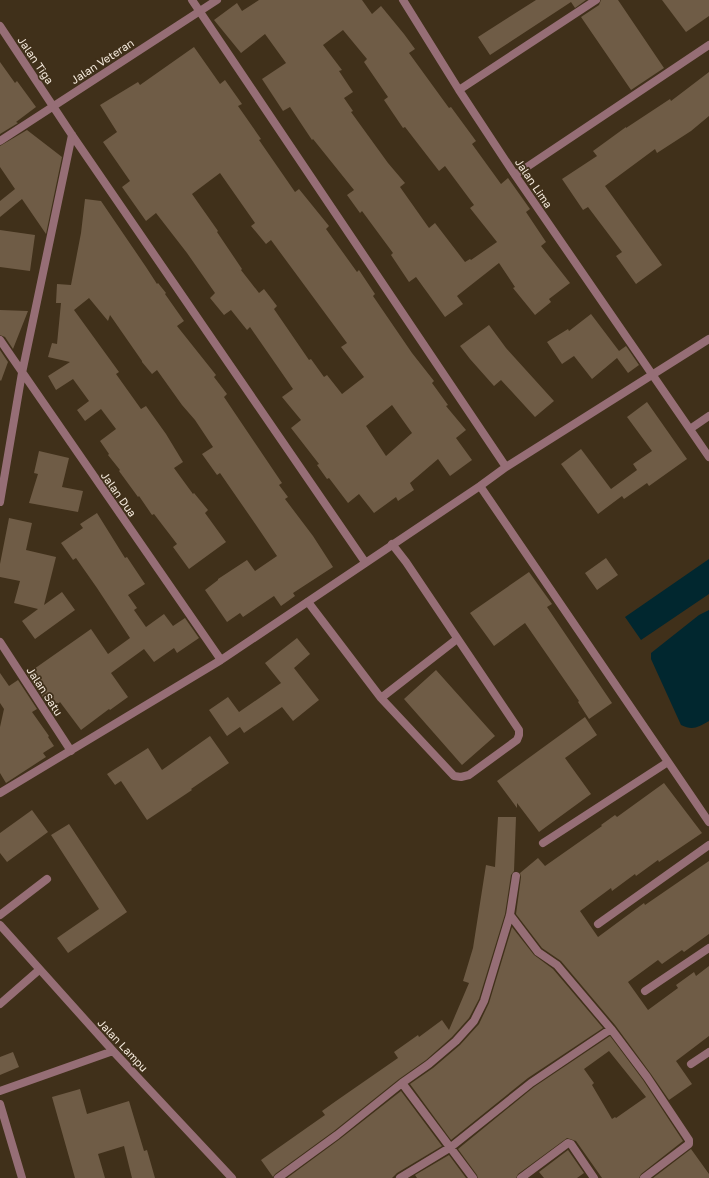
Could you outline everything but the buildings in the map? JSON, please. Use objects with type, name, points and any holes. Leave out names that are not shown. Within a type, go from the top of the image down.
[{"type":"street","points":[[192,0],[506,467]]},
{"type":"street","name":"Jalan Veteran","points":[[0,141],[217,0]]},
{"type":"street","name":"Jalan Lima","points":[[404,0],[459,90],[515,174],[709,457]]},
{"type":"street","points":[[459,90],[596,0]]},
{"type":"street","name":"Jalan Tiga","points":[[0,26],[72,135],[365,562]]},
{"type":"street","points":[[515,174],[709,45]]},
{"type":"street","points":[[0,502],[22,373],[72,135]]},
{"type":"street","points":[[0,793],[221,660],[506,467],[709,338]]},
{"type":"street","name":"Jalan Dua","points":[[0,340],[221,660]]},
{"type":"street","points":[[690,429],[709,416]]},
{"type":"street","points":[[480,486],[709,822]]},
{"type":"street","points":[[308,602],[381,698],[454,776],[461,777],[469,775],[517,740],[519,730],[406,562],[392,544]]},
{"type":"street","points":[[381,698],[457,639]]},
{"type":"street","name":"Jalan Satu","points":[[0,642],[71,751]]},
{"type":"street","points":[[543,843],[668,762]]},
{"type":"street","points":[[598,924],[709,845]]},
{"type":"street","points":[[278,1178],[337,1135],[402,1083],[429,1064],[456,1041],[474,1021],[484,1001],[510,915],[516,876]]},
{"type":"street","points":[[0,915],[47,879]]},
{"type":"street","points":[[510,915],[538,952],[557,965],[611,1029],[647,1077],[689,1140],[689,1144],[644,1178]]},
{"type":"street","name":"Jalan Lampu","points":[[0,925],[113,1051],[232,1178]]},
{"type":"street","points":[[645,991],[709,948]]},
{"type":"street","points":[[0,1004],[39,970]]},
{"type":"street","points":[[400,1178],[450,1147],[531,1083],[611,1029]]},
{"type":"street","points":[[0,1090],[113,1051]]},
{"type":"street","points":[[691,1064],[709,1052]]},
{"type":"street","points":[[402,1083],[473,1178]]},
{"type":"street","points":[[0,1104],[22,1178]]},
{"type":"street","points":[[521,1178],[568,1143],[571,1144],[594,1178]]},
{"type":"water","points":[[709,559],[709,594],[641,640],[625,617]]},
{"type":"water","points":[[709,610],[709,721],[689,728],[681,725],[651,659],[651,653],[699,615]]}]
